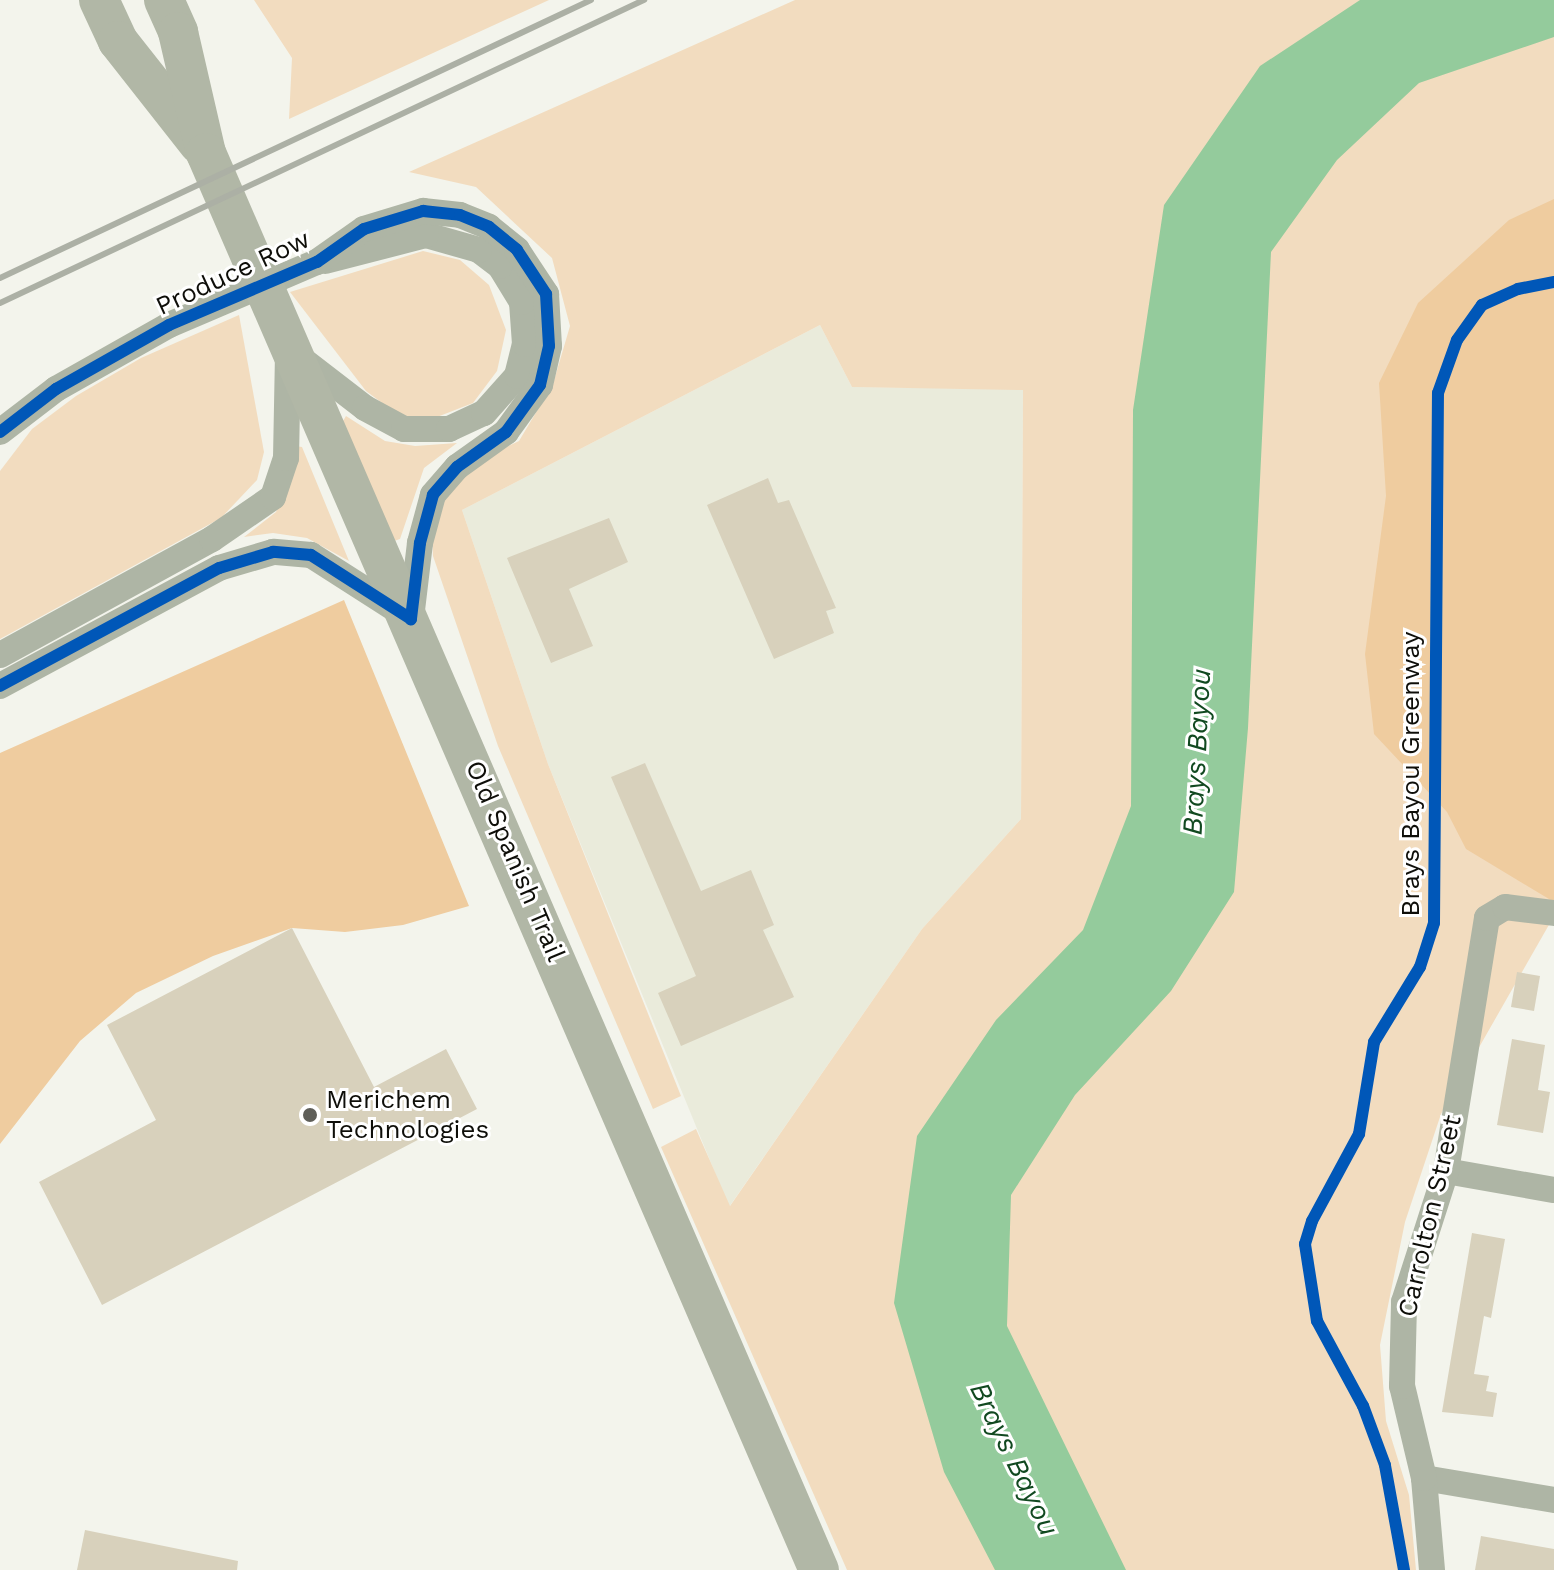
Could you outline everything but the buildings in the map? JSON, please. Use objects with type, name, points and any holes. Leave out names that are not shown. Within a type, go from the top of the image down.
[{"type":"main road","name":"Old Spanish Trail","points":[[99,0],[118,41],[206,153]]},
{"type":"main road","name":"Old Spanish Trail","points":[[164,0],[178,32],[206,153],[289,349],[411,619],[819,1570]]},
{"type":"street","name":"Produce Row","points":[[317,262],[364,229],[423,211],[460,215],[489,227],[517,250],[546,294],[549,346],[540,385],[506,432],[457,467],[433,495],[420,543],[411,619]]},
{"type":"street","name":"Produce Row","points":[[0,432],[56,389],[169,325],[317,262],[426,235],[479,250],[500,266],[522,302],[525,344],[517,376],[484,413],[449,429],[404,429],[365,408],[289,349]]},
{"type":"street","points":[[0,655],[212,539],[273,497],[286,458],[289,349]]},
{"type":"street","points":[[0,686],[219,568],[273,552],[311,555],[411,619]]},
{"type":"street","name":"Carrolton Street","points":[[1432,1570],[1424,1478],[1402,1386],[1404,1302],[1446,1171],[1483,935],[1493,911],[1520,907],[1554,913]]},
{"type":"street","points":[[1446,1171],[1554,1190]]},
{"type":"street","points":[[1424,1478],[1554,1500]]},
{"type":"shaded area","points":[[254,0],[549,0],[289,119],[292,58]]},
{"type":"shaded area","points":[[795,0],[1554,0],[1554,916],[1441,1114],[1405,1222],[1380,1345],[1386,1421],[1409,1495],[1416,1570],[847,1570],[661,1147],[696,1129],[730,1206],[922,929],[1021,819],[1023,390],[852,387],[820,325],[462,510],[548,764],[681,1096],[653,1109],[498,746],[433,556],[431,516],[466,466],[519,441],[553,384],[570,326],[552,258],[476,187],[409,172]]},
{"type":"shaded area","points":[[1554,199],[1554,902],[1466,849],[1447,812],[1374,734],[1365,654],[1386,496],[1379,383],[1418,303],[1509,220]]},
{"type":"shaded area","points":[[423,251],[460,260],[489,285],[506,330],[497,371],[473,403],[437,417],[401,417],[366,391],[290,292]]},
{"type":"shaded area","points":[[239,315],[264,452],[257,480],[221,518],[0,639],[0,471],[32,429],[76,396],[141,358]]},
{"type":"shaded area","points":[[820,325],[852,387],[1023,389],[1021,819],[922,929],[729,1207],[548,764],[462,510]]},
{"type":"shaded area","points":[[346,416],[385,441],[415,446],[457,443],[424,468],[400,539],[394,541],[343,421]]},
{"type":"shaded area","points":[[295,446],[302,447],[349,561],[307,538],[273,533],[244,537],[276,512],[290,480]]},
{"type":"shaded area","points":[[344,600],[469,906],[403,925],[345,932],[292,928],[213,956],[136,993],[80,1041],[0,1144],[0,753]]},
{"type":"water","name":"Brays Bayou","points":[[1360,0],[1554,0],[1554,37],[1419,83],[1337,160],[1271,252],[1248,728],[1234,892],[1171,991],[1075,1095],[1011,1195],[1007,1326],[1126,1570],[995,1570],[944,1472],[894,1303],[917,1136],[996,1020],[1083,930],[1131,806],[1133,410],[1164,205],[1260,66]]},
{"type":"railway","points":[[0,278],[591,0]]},
{"type":"railway","points":[[0,303],[644,0]]},
{"type":"cycle path","points":[[0,432],[56,389],[169,325],[317,262],[364,229],[423,211],[460,215],[489,227],[517,250],[546,294],[549,346],[540,385],[506,432],[457,467],[433,495],[420,543],[411,619],[311,555],[273,552],[219,568],[0,686]]},
{"type":"cycle path","name":"Brays Bayou Greenway","points":[[1404,1570],[1385,1465],[1363,1406],[1317,1321],[1305,1244],[1312,1221],[1359,1134],[1374,1042],[1420,967],[1434,923],[1438,393],[1457,340],[1482,305],[1518,289],[1554,282]]},
{"type":"place","name":"Merichem Technologies","points":[[310,1115]]}]
